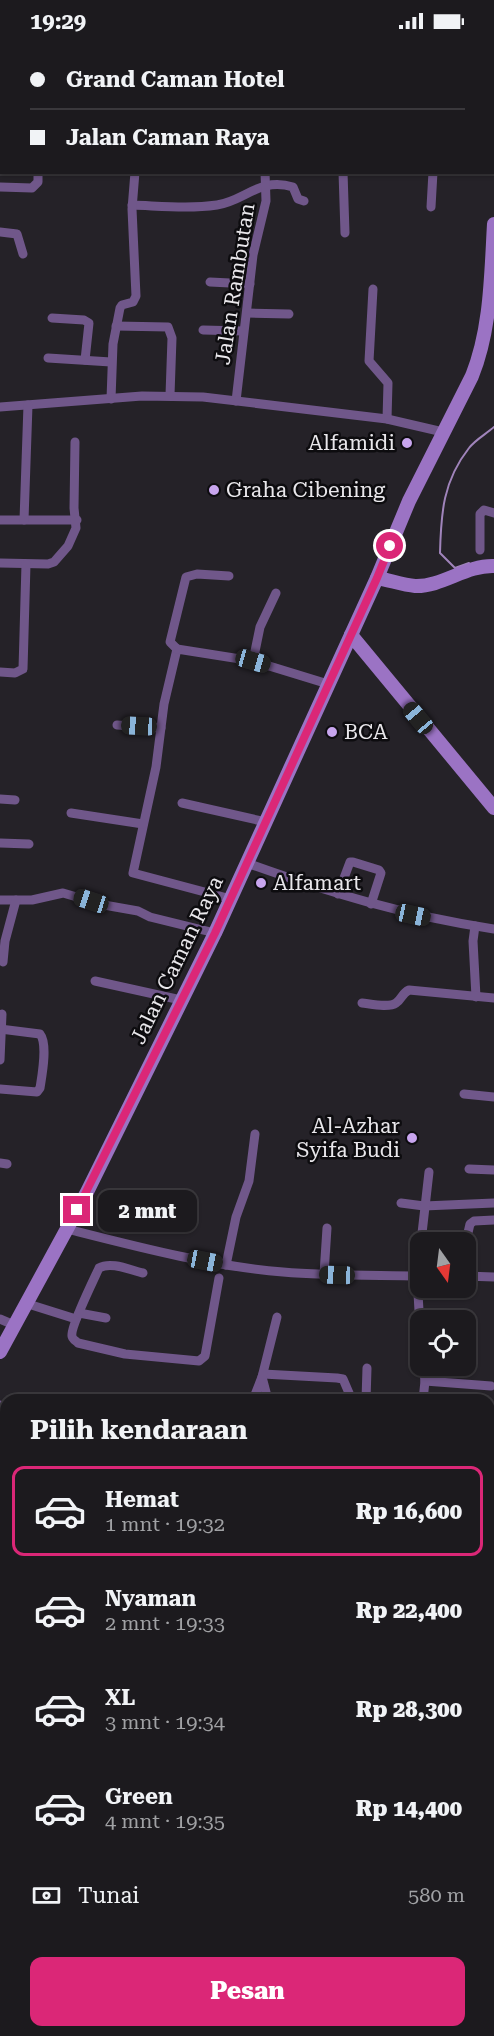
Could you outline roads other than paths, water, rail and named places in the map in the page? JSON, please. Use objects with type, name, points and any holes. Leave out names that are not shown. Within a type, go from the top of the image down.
[{"type":"main road","name":"Jalan Caman Raya","points":[[0,1352],[67,1229],[215,933],[377,578],[396,530],[478,362],[487,311],[494,224]]},
{"type":"main road","points":[[377,578],[414,586],[428,584],[466,570],[493,565]]},
{"type":"main road","points":[[351,635],[494,808]]},
{"type":"street","points":[[0,187],[32,188],[38,182],[38,174]]},
{"type":"street","points":[[111,399],[111,362],[116,326],[121,306],[131,304],[136,296],[132,205],[135,174]]},
{"type":"street","name":"Jalan Rambutan","points":[[236,401],[254,255],[266,201],[265,174]]},
{"type":"street","points":[[343,174],[345,233]]},
{"type":"street","points":[[431,207],[433,174]]},
{"type":"street","points":[[132,205],[184,208],[221,205],[266,185],[293,187],[298,199],[304,201]]},
{"type":"street","points":[[0,232],[17,234],[23,254]]},
{"type":"street","points":[[210,282],[250,284]]},
{"type":"street","points":[[373,289],[369,361],[388,383],[387,419]]},
{"type":"street","points":[[248,313],[289,314]]},
{"type":"street","points":[[52,318],[84,320],[89,323],[85,360]]},
{"type":"street","points":[[116,326],[168,327],[172,338],[170,395]]},
{"type":"street","points":[[203,330],[243,331]]},
{"type":"street","points":[[48,358],[111,362]]},
{"type":"street","points":[[0,407],[170,395],[387,419],[443,432]]},
{"type":"street","points":[[24,520],[28,405]]},
{"type":"street","points":[[0,563],[48,564],[54,562],[73,538],[77,520],[74,508],[75,442]]},
{"type":"street","points":[[480,550],[480,514],[484,510],[494,513]]},
{"type":"street","points":[[0,520],[77,520]]},
{"type":"street","points":[[0,672],[15,673],[23,669],[26,564]]},
{"type":"street","points":[[229,576],[197,574],[186,577],[170,642],[177,649],[253,661],[328,684]]},
{"type":"street","points":[[253,661],[260,627],[276,593]]},
{"type":"street","points":[[177,649],[164,704],[156,767],[133,873],[231,899]]},
{"type":"street","points":[[117,725],[161,728]]},
{"type":"street","points":[[0,799],[15,800]]},
{"type":"street","points":[[182,804],[266,822]]},
{"type":"street","points":[[71,813],[143,824]]},
{"type":"street","points":[[0,843],[29,844]]},
{"type":"street","points":[[247,862],[370,904],[413,915],[494,929]]},
{"type":"street","points":[[338,894],[350,862],[379,870],[381,873],[370,904]]},
{"type":"street","points":[[0,900],[37,899],[63,893],[215,933]]},
{"type":"street","points":[[3,962],[5,941],[16,900]]},
{"type":"street","points":[[475,927],[473,941],[476,997]]},
{"type":"street","points":[[95,981],[181,1000]]},
{"type":"street","points":[[362,1003],[396,1004],[404,992],[409,990],[494,998]]},
{"type":"street","points":[[0,1060],[2,1014]]},
{"type":"street","points":[[0,1089],[37,1092],[40,1088],[44,1044],[40,1034],[1,1029]]},
{"type":"street","points":[[464,1094],[494,1097]]},
{"type":"street","points":[[226,1265],[236,1217],[249,1181],[255,1134]]},
{"type":"street","points":[[469,1169],[494,1170]]},
{"type":"street","points":[[422,1232],[429,1172]]},
{"type":"street","points":[[401,1203],[424,1206],[494,1203]]},
{"type":"street","points":[[468,1232],[470,1224],[474,1221],[494,1220]]},
{"type":"street","points":[[324,1274],[327,1228]]},
{"type":"street","points":[[67,1229],[143,1249],[226,1265],[281,1272],[410,1276]]},
{"type":"street","points":[[143,1273],[112,1266],[99,1268],[71,1334],[78,1343],[124,1354],[200,1361],[205,1356],[219,1278]]},
{"type":"street","points":[[476,1276],[494,1277]]},
{"type":"street","points":[[25,1304],[78,1316],[106,1318]]},
{"type":"street","points":[[256,1394],[263,1376],[277,1317]]},
{"type":"street","points":[[0,1319],[14,1325]]},
{"type":"street","points":[[366,1394],[367,1368]]},
{"type":"street","points":[[263,1376],[267,1394]]},
{"type":"street","points":[[263,1376],[343,1379],[349,1394]]},
{"type":"street","points":[[424,1376],[424,1394]]},
{"type":"street","points":[[425,1381],[490,1386]]},
{"type":"waterway","points":[[469,563],[455,568],[440,553],[445,498],[460,460],[471,445],[494,427]]},
{"type":"place","name":"Alfamidi","points":[[407,443]]},
{"type":"place","name":"Graha Cibening","points":[[214,490]]},
{"type":"place","name":"BCA","points":[[332,732]]},
{"type":"place","name":"Alfamart","points":[[261,883]]},
{"type":"place","name":"Al-Azhar Syifa Budi","points":[[412,1138]]}]
